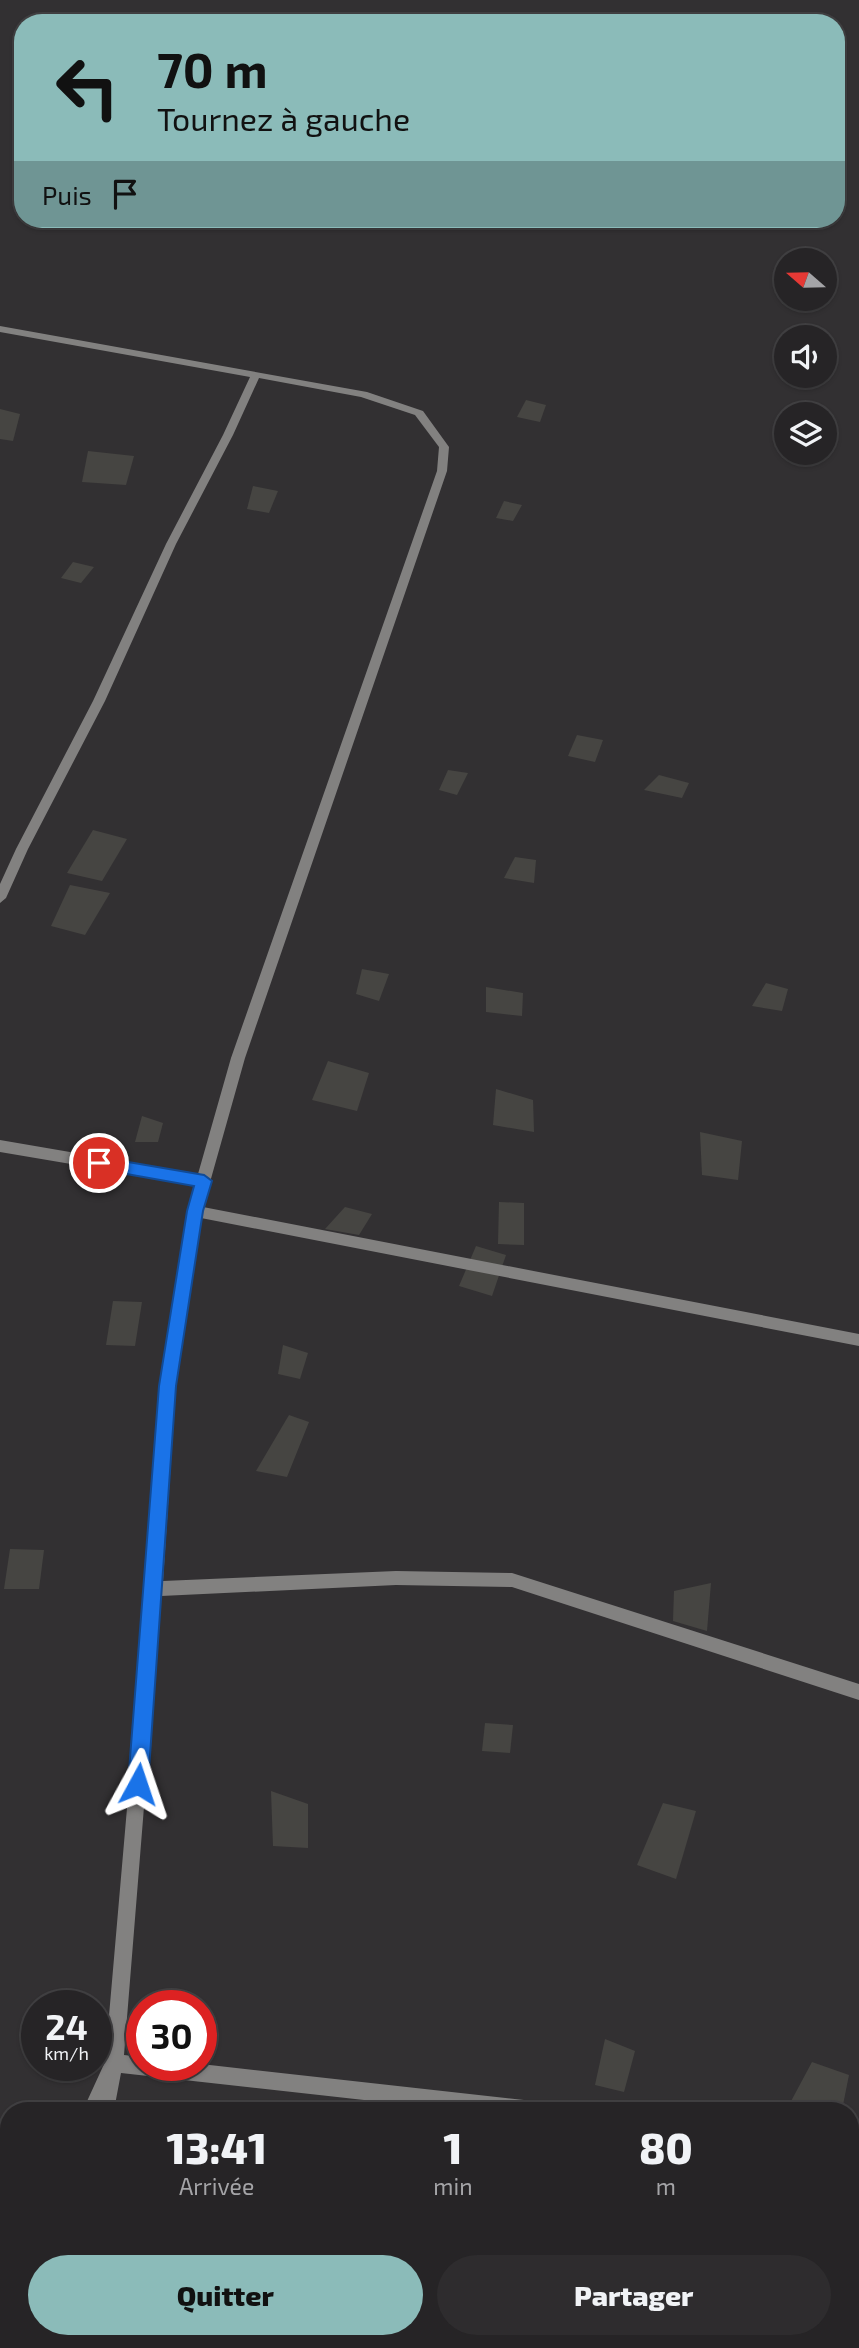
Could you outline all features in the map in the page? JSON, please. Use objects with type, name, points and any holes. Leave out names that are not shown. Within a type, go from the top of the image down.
[{"type":"street","points":[[0,329],[363,394],[419,413],[444,447],[442,471],[238,1058],[195,1211],[167,1386],[154,1589],[114,2063],[107,2102]]},
{"type":"street","points":[[0,898],[22,849],[99,701],[171,544],[228,435],[255,376]]},
{"type":"street","points":[[0,1146],[204,1181]]},
{"type":"street","points":[[195,1211],[859,1339]]},
{"type":"street","points":[[154,1589],[396,1578],[512,1580],[859,1692]]},
{"type":"street","points":[[96,2102],[114,2063]]},
{"type":"street","points":[[114,2063],[462,2102]]},
{"type":"building","points":[[526,400],[546,405],[540,422],[517,417]]},
{"type":"building","points":[[0,409],[20,414],[13,441],[0,439]]},
{"type":"building","points":[[88,451],[134,456],[126,485],[82,482]]},
{"type":"building","points":[[253,486],[278,491],[269,513],[247,509]]},
{"type":"building","points":[[504,501],[522,505],[513,521],[496,518]]},
{"type":"building","points":[[73,562],[94,567],[81,583],[61,578]]},
{"type":"building","points":[[577,735],[603,740],[595,762],[568,756]]},
{"type":"building","points":[[448,770],[468,773],[457,795],[439,790]]},
{"type":"building","points":[[659,775],[689,783],[682,798],[644,790]]},
{"type":"building","points":[[93,830],[127,839],[102,881],[67,873]]},
{"type":"building","points":[[515,857],[536,860],[534,883],[504,878]]},
{"type":"building","points":[[70,885],[110,893],[85,935],[51,926]]},
{"type":"building","points":[[362,969],[389,974],[379,1001],[356,994]]},
{"type":"building","points":[[766,983],[788,989],[782,1011],[752,1006]]},
{"type":"building","points":[[486,987],[523,993],[522,1016],[486,1012]]},
{"type":"building","points":[[328,1061],[369,1073],[357,1111],[312,1100]]},
{"type":"building","points":[[496,1089],[533,1100],[534,1132],[493,1125]]},
{"type":"building","points":[[142,1116],[163,1123],[158,1142],[135,1142]]},
{"type":"building","points":[[700,1132],[742,1141],[738,1180],[702,1175]]},
{"type":"building","points":[[499,1202],[524,1203],[524,1245],[498,1244]]},
{"type":"building","points":[[345,1207],[372,1214],[359,1235],[325,1229]]},
{"type":"building","points":[[476,1246],[506,1255],[492,1296],[459,1286]]},
{"type":"building","points":[[113,1301],[142,1302],[135,1346],[106,1345]]},
{"type":"building","points":[[283,1345],[308,1353],[300,1379],[278,1374]]},
{"type":"building","points":[[289,1415],[309,1422],[287,1477],[256,1471]]},
{"type":"building","points":[[10,1549],[44,1550],[39,1589],[4,1589]]},
{"type":"building","points":[[711,1583],[707,1631],[673,1621],[674,1591]]},
{"type":"building","points":[[485,1723],[513,1725],[510,1753],[482,1751]]},
{"type":"building","points":[[271,1791],[308,1804],[308,1848],[273,1846]]},
{"type":"building","points":[[663,1803],[696,1811],[676,1879],[637,1865]]},
{"type":"building","points":[[605,2039],[635,2051],[624,2092],[595,2085]]},
{"type":"building","points":[[812,2062],[849,2075],[844,2102],[791,2102]]},
{"type":"route","points":[[99,1163],[204,1181],[195,1211],[167,1386],[138,1784]]}]
